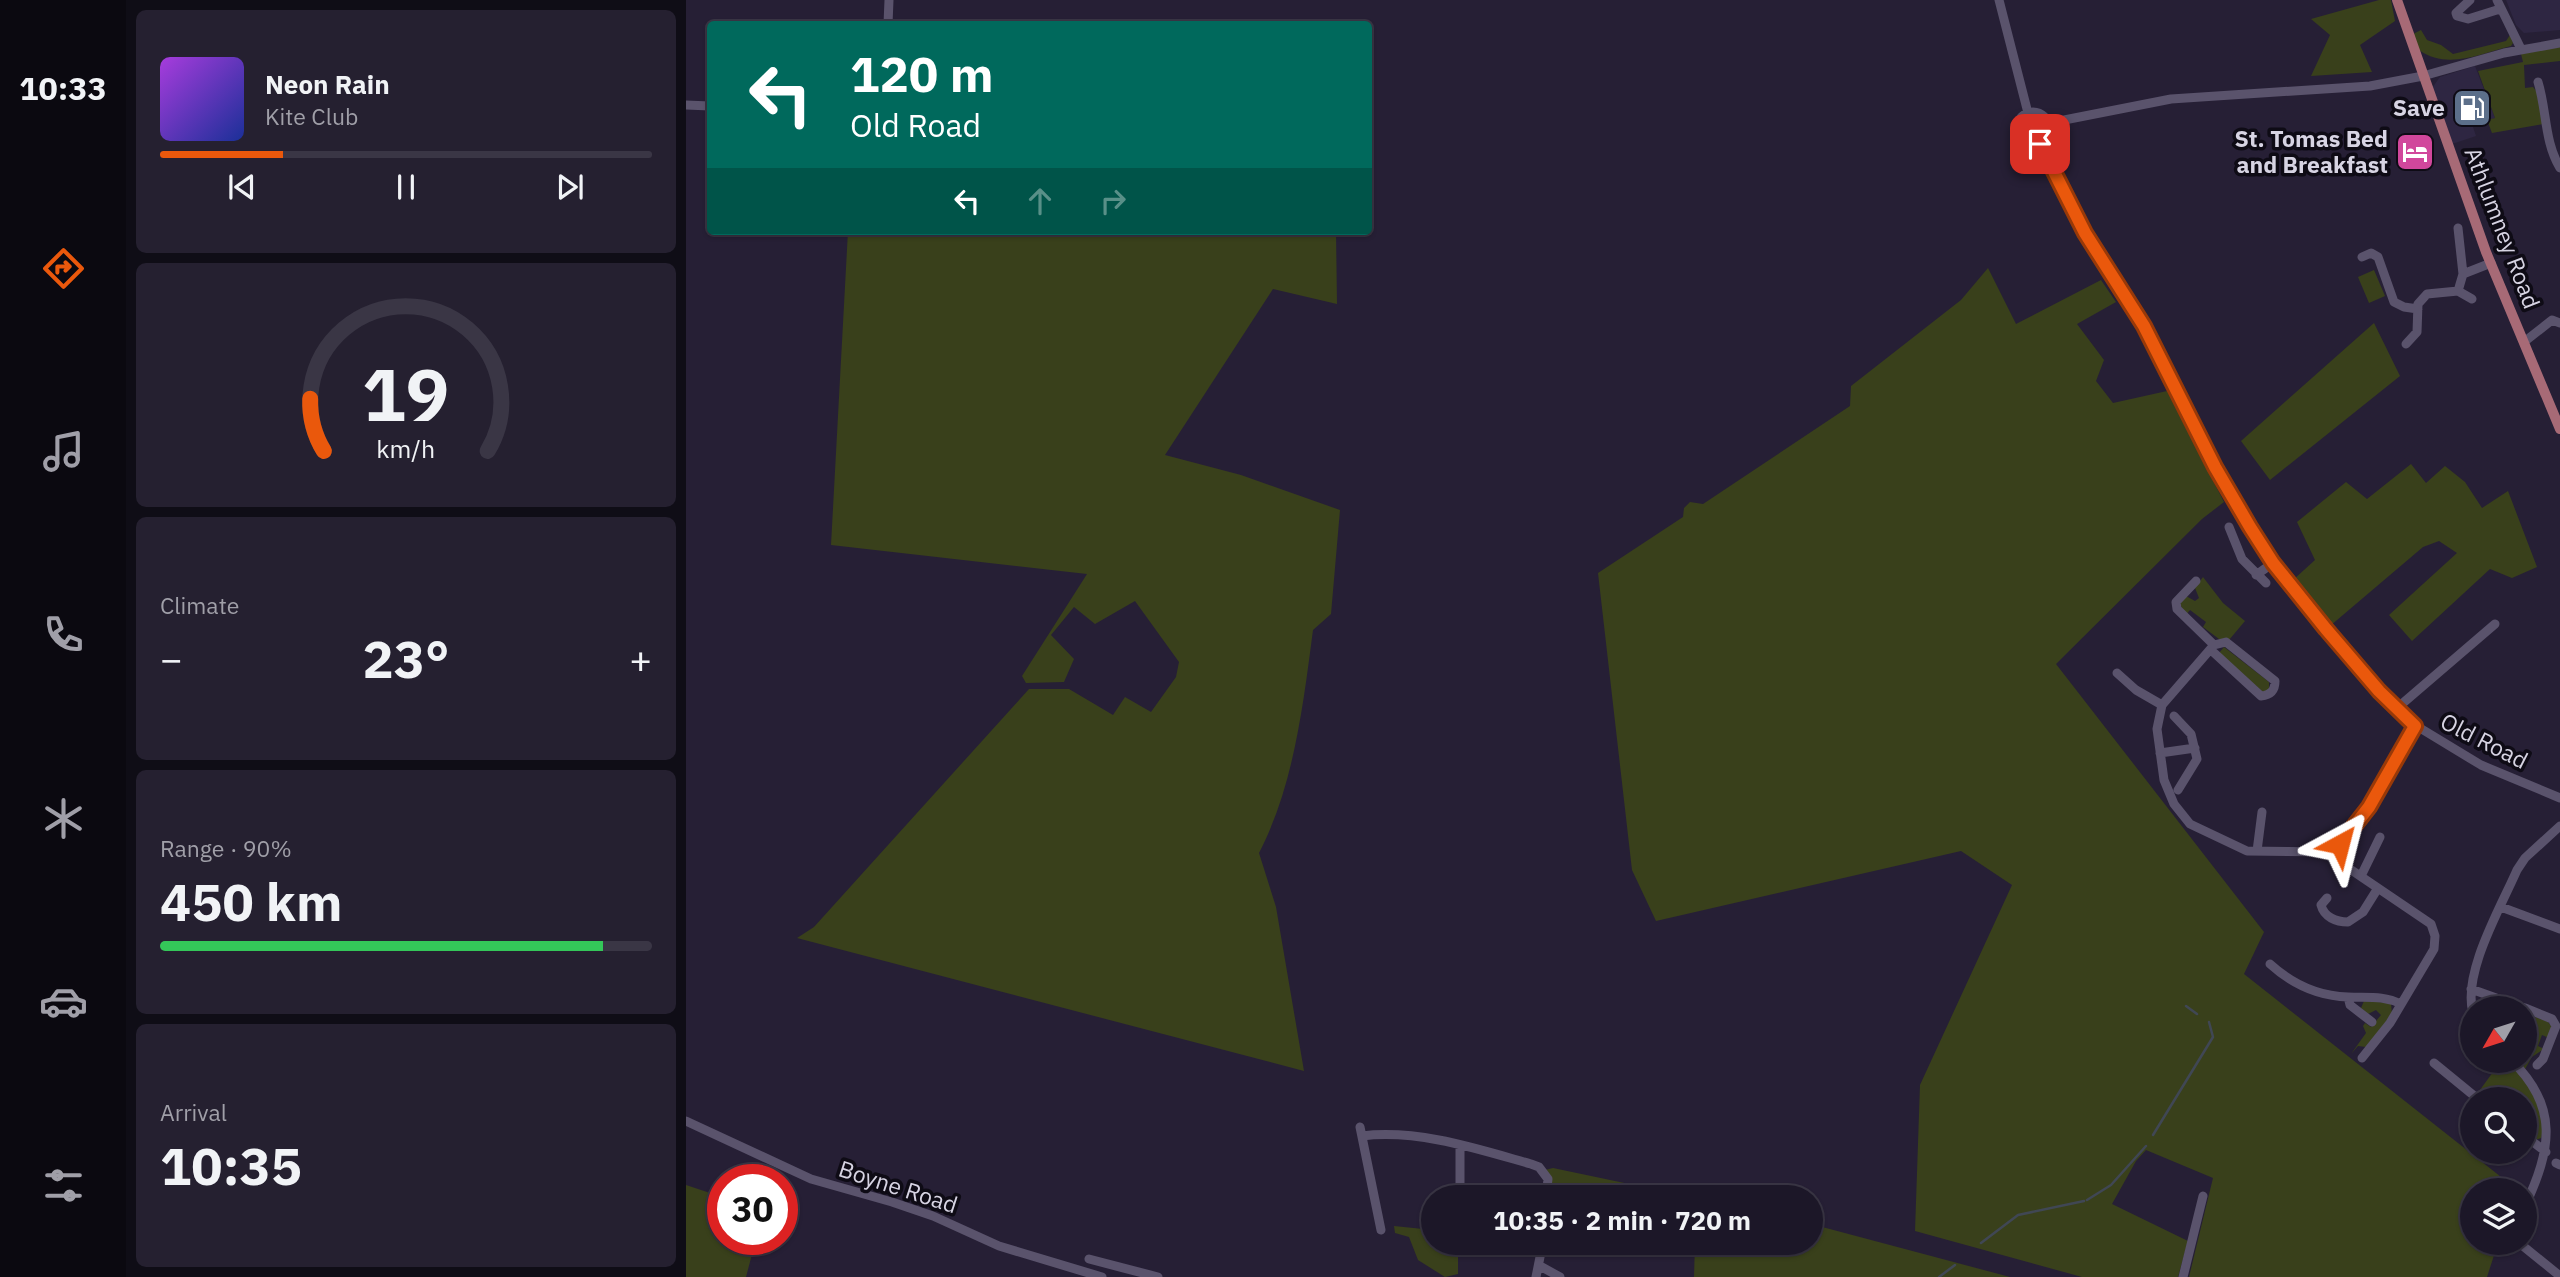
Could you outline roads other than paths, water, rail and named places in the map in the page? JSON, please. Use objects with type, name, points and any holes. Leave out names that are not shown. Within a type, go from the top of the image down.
[{"type":"main road","name":"Athlumney Road","points":[[2397,0],[2491,263],[2560,429]]},
{"type":"street","points":[[888,21],[889,0]]},
{"type":"street","points":[[1999,0],[2028,113]]},
{"type":"street","points":[[2470,0],[2456,13],[2457,16],[2468,19],[2499,4],[2521,49]]},
{"type":"street","points":[[2049,123],[2171,99],[2370,86],[2423,76],[2521,49],[2560,43]]},
{"type":"street","points":[[2538,82],[2545,104],[2548,140],[2560,168]]},
{"type":"street","points":[[686,105],[707,106]]},
{"type":"street","points":[[2028,113],[2041,114],[2049,123],[2047,137],[2040,144],[2024,142],[2018,133],[2018,123],[2028,113]]},
{"type":"street","name":"Old Road","points":[[2040,144],[2085,233],[2144,326],[2232,499],[2273,563],[2333,638],[2396,709],[2415,726],[2481,765],[2560,798]]},
{"type":"street","points":[[2458,228],[2463,274],[2458,291]]},
{"type":"street","points":[[2362,257],[2371,253],[2378,257],[2394,302],[2418,309]]},
{"type":"street","points":[[2463,274],[2491,263]]},
{"type":"street","points":[[2406,344],[2417,332],[2418,309],[2427,294],[2458,291],[2472,299]]},
{"type":"street","points":[[2524,342],[2556,321]]},
{"type":"street","points":[[2229,527],[2242,559],[2266,583]]},
{"type":"street","points":[[2256,575],[2273,563]]},
{"type":"street","points":[[2196,580],[2181,594],[2176,602],[2177,609],[2213,647],[2262,696],[2275,687],[2274,681],[2226,642],[2213,647],[2162,705],[2157,729],[2160,753],[2174,804],[2190,824],[2247,851],[2337,852]]},
{"type":"street","points":[[2396,709],[2495,624]]},
{"type":"street","points":[[2117,673],[2136,690],[2162,705]]},
{"type":"street","points":[[2174,716],[2192,734],[2197,760],[2178,790]]},
{"type":"street","points":[[2362,1058],[2401,1004],[2434,949],[2435,936],[2431,924],[2341,863],[2337,852],[2344,836],[2369,807],[2415,726]]},
{"type":"street","points":[[2160,753],[2195,748]]},
{"type":"street","points":[[2257,851],[2262,812]]},
{"type":"street","points":[[2472,996],[2471,989],[2501,907],[2525,858],[2560,826]]},
{"type":"street","points":[[2361,876],[2380,836]]},
{"type":"street","points":[[2327,898],[2321,905],[2323,912],[2332,919],[2348,922],[2362,912],[2378,888]]},
{"type":"street","points":[[2501,907],[2560,929]]},
{"type":"street","points":[[2270,964],[2304,988],[2348,998],[2382,997],[2401,1004]]},
{"type":"street","points":[[2471,989],[2491,996]]},
{"type":"street","points":[[2348,998],[2350,1005],[2372,1022]]},
{"type":"street","points":[[2538,1014],[2552,1020],[2556,1026],[2543,1059],[2538,1064]]},
{"type":"street","points":[[2434,1063],[2463,1087]]},
{"type":"street","points":[[2522,1073],[2543,1108],[2548,1123],[2546,1153],[2536,1178]]},
{"type":"street","name":"Boyne Road","points":[[686,1121],[811,1179],[916,1210],[999,1246],[1102,1277]]},
{"type":"street","points":[[1381,1230],[1361,1132],[1395,1134],[1460,1146],[1539,1167],[1548,1179],[1548,1185]]},
{"type":"street","points":[[1460,1146],[1460,1185]]},
{"type":"street","points":[[2537,1146],[2546,1153]]},
{"type":"street","points":[[2183,1277],[2203,1196]]},
{"type":"street","points":[[1536,1277],[1541,1255]]},
{"type":"street","points":[[2532,1255],[2554,1275]]},
{"type":"street","points":[[1089,1259],[1158,1277]]},
{"type":"street","points":[[1540,1266],[1560,1277]]},
{"type":"waterway","points":[[2186,1006],[2197,1014]]},
{"type":"waterway","points":[[2153,1135],[2213,1037],[2209,1022]]},
{"type":"waterway","points":[[2087,1200],[2111,1185],[2146,1146]]},
{"type":"waterway","points":[[1981,1243],[2018,1215],[2084,1201]]},
{"type":"waterway","points":[[1939,1277],[1955,1265]]},
{"type":"place","name":"Save","points":[[2472,108]]},
{"type":"place","name":"St. Tomas Bed and Breakfast","points":[[2415,152]]}]
